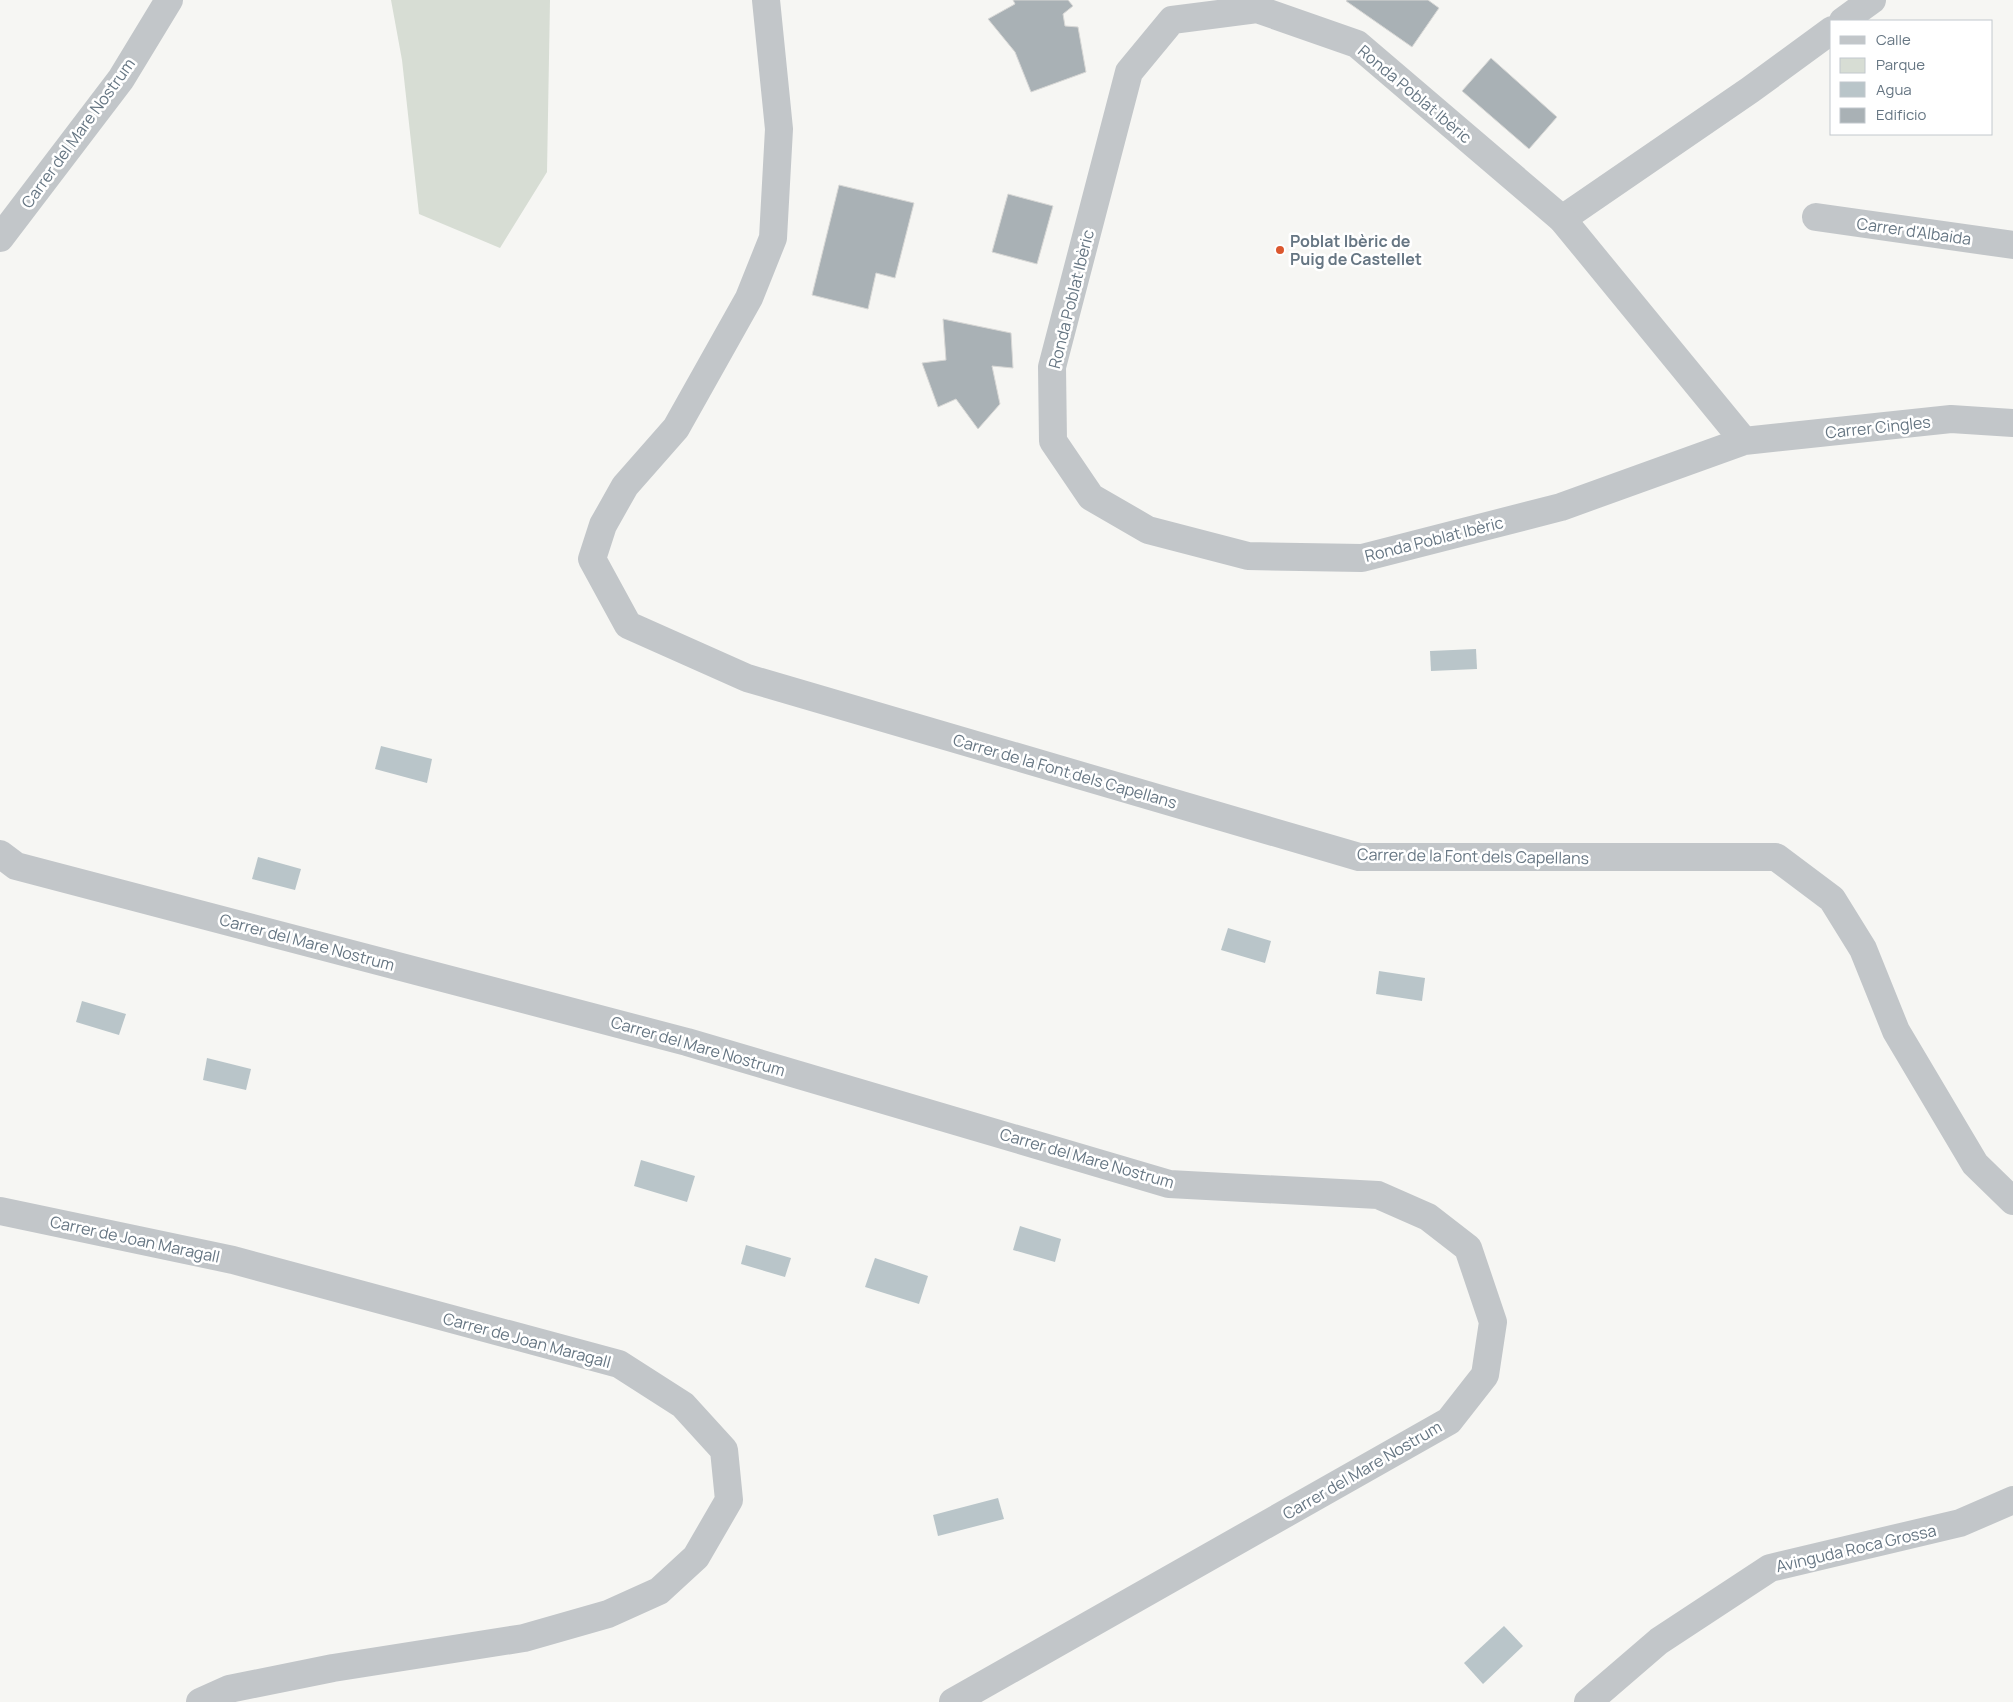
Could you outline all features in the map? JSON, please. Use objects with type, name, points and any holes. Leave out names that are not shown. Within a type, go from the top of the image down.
[{"type":"street","name":"Carrer del Mare Nostrum","points":[[0,238],[121,79],[169,0]]},
{"type":"street","name":"Carrer de la Font dels Capellans","points":[[766,0],[779,129],[773,238],[749,298],[676,428],[625,486],[603,525],[592,559],[628,625],[747,678],[1359,857],[1776,857],[1832,899],[1863,949],[1896,1031],[1975,1164],[2013,1201]]},
{"type":"street","points":[[1844,20],[1872,0]]},
{"type":"street","name":"Ronda Poblat Ibèric","points":[[1257,9],[1356,44],[1562,219],[1744,441],[1561,507],[1362,558],[1248,556],[1148,530],[1091,497],[1054,441],[1052,367],[1129,72],[1172,20],[1257,9]]},
{"type":"street","points":[[1562,219],[1750,90],[1830,31]]},
{"type":"street","name":"Carrer d'Albaida","points":[[1816,217],[2013,245]]},
{"type":"street","name":"Carrer Cingles","points":[[1744,441],[1951,419],[2013,423]]},
{"type":"street","name":"Carrer del Mare Nostrum","points":[[0,854],[16,866],[687,1042],[1170,1184],[1378,1195],[1428,1217],[1468,1248],[1493,1322],[1485,1375],[1448,1421],[953,1702]]},
{"type":"street","name":"Carrer de Joan Maragall","points":[[0,1211],[234,1260],[619,1364],[683,1405],[724,1450],[729,1500],[696,1557],[659,1591],[608,1614],[524,1638],[333,1668],[229,1689],[200,1702]]},
{"type":"street","name":"Avinguda Roca Grossa","points":[[1588,1702],[1659,1641],[1770,1568],[1960,1523],[2013,1500]]},
{"type":"green space","points":[[391,0],[550,0],[547,172],[500,248],[419,214],[402,60]]},
{"type":"water","points":[[1476,649],[1477,669],[1431,671],[1430,651]]},
{"type":"water","points":[[381,746],[432,759],[427,783],[375,769]]},
{"type":"water","points":[[258,857],[301,869],[295,890],[252,879]]},
{"type":"water","points":[[1228,928],[1271,941],[1265,963],[1221,950]]},
{"type":"water","points":[[1379,971],[1425,978],[1422,1001],[1376,994]]},
{"type":"water","points":[[82,1001],[126,1014],[119,1035],[76,1022]]},
{"type":"water","points":[[207,1058],[251,1069],[246,1090],[203,1080]]},
{"type":"water","points":[[641,1160],[695,1176],[687,1202],[634,1186]]},
{"type":"water","points":[[1020,1226],[1061,1239],[1055,1262],[1013,1250]]},
{"type":"water","points":[[746,1245],[791,1258],[785,1277],[741,1264]]},
{"type":"water","points":[[875,1258],[928,1276],[919,1304],[865,1287]]},
{"type":"water","points":[[998,1498],[1004,1519],[938,1536],[933,1515]]},
{"type":"water","points":[[1504,1626],[1523,1646],[1483,1684],[1464,1663]]},
{"type":"building","points":[[1013,0],[1068,0],[1073,6],[1063,14],[1065,26],[1078,27],[1086,72],[1031,92],[1015,52],[988,19],[1015,4]]},
{"type":"building","points":[[1347,0],[1428,0],[1439,8],[1412,47]]},
{"type":"building","points":[[1491,58],[1557,117],[1529,149],[1462,91]]},
{"type":"building","points":[[839,185],[914,203],[895,278],[876,273],[868,309],[812,295]]},
{"type":"building","points":[[1008,194],[1053,206],[1037,264],[992,252]]},
{"type":"building","points":[[943,319],[1011,333],[1013,368],[992,366],[1000,404],[978,429],[956,399],[938,407],[922,363],[946,360]]},
{"type":"place","name":"Poblat Ibèric de Puig de Castellet","points":[[1280,250]]}]
